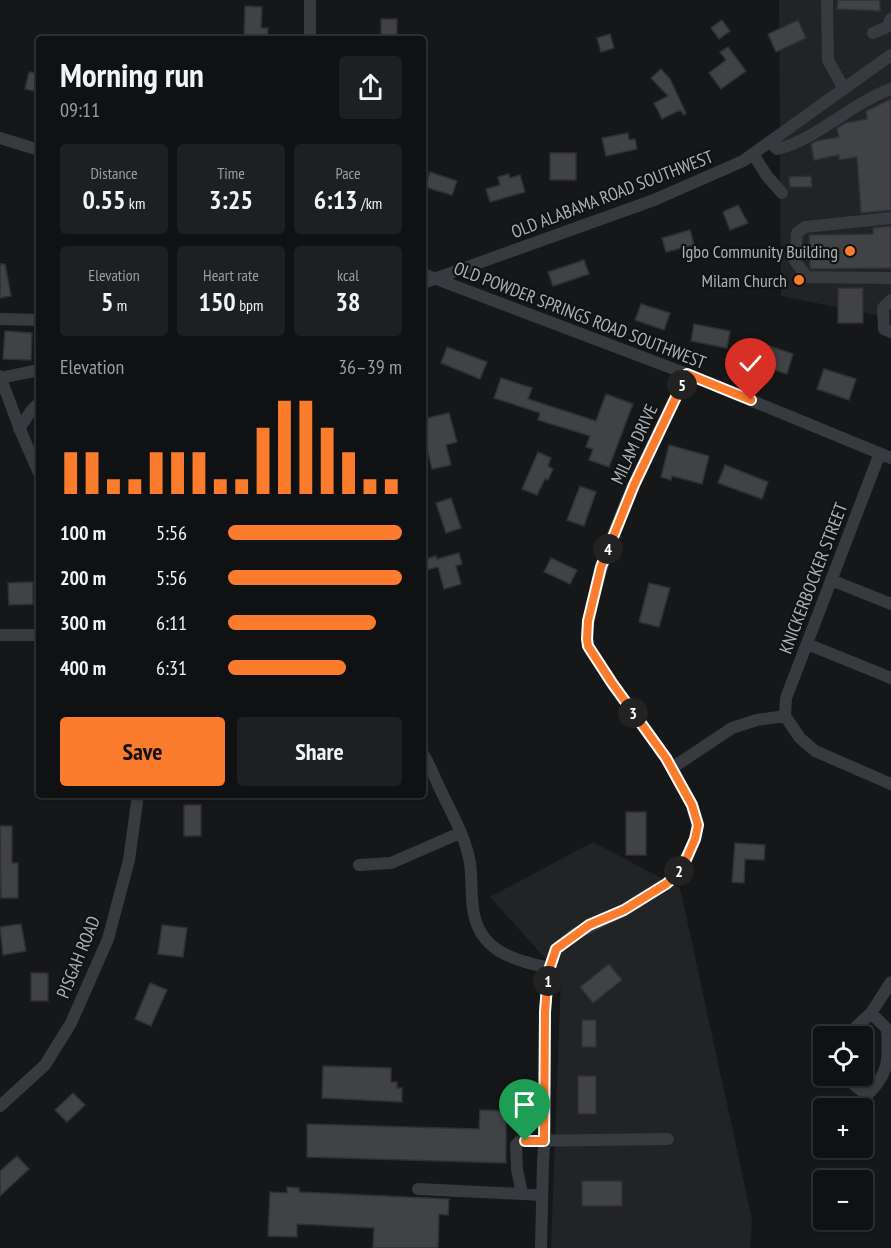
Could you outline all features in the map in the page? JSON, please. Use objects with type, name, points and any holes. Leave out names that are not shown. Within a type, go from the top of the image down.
[{"type":"street","points":[[310,0],[310,36]]},
{"type":"street","points":[[827,0],[828,60],[844,89]]},
{"type":"street","points":[[873,33],[886,27],[891,19]]},
{"type":"street","name":"OLD ALABAMA ROAD SOUTHWEST","points":[[426,282],[654,200],[743,161],[891,55]]},
{"type":"street","points":[[769,142],[777,149],[792,146],[851,108],[874,95],[891,90]]},
{"type":"street","points":[[0,138],[36,149]]},
{"type":"street","points":[[753,154],[767,176],[782,193]]},
{"type":"street","points":[[891,218],[805,227],[797,233],[795,261],[807,277],[891,278]]},
{"type":"street","name":"OLD POWDER SPRINGS ROAD SOUTHWEST","points":[[426,275],[687,374],[885,455]]},
{"type":"street","points":[[891,300],[883,308],[883,324],[884,328],[891,332]]},
{"type":"street","points":[[0,319],[36,320]]},
{"type":"street","points":[[36,371],[0,377],[36,466]]},
{"type":"street","name":"MILAM DRIVE","points":[[541,1248],[545,1012],[550,968],[556,949],[575,934],[624,910],[678,874],[695,839],[698,825],[692,805],[672,768],[588,646],[587,631],[601,567],[613,535],[634,485],[687,374]]},
{"type":"street","points":[[20,429],[36,406]]},
{"type":"street","name":"KNICKERBOCKER STREET","points":[[784,717],[786,698],[831,580],[885,455]]},
{"type":"street","points":[[831,580],[891,604]]},
{"type":"street","points":[[0,635],[36,635]]},
{"type":"street","points":[[807,644],[891,678]]},
{"type":"street","points":[[672,768],[732,728],[757,720],[784,717],[800,738],[815,751],[891,784]]},
{"type":"street","points":[[426,760],[460,833],[470,863],[473,911],[477,926],[486,940],[499,952],[517,961],[550,968]]},
{"type":"street","name":"PISGAH ROAD","points":[[0,1106],[45,1065],[71,1023],[108,939],[129,860],[138,798]]},
{"type":"street","points":[[359,865],[391,863],[460,833]]},
{"type":"street","points":[[857,1026],[871,1013],[891,982]]},
{"type":"street","points":[[856,1086],[867,1095],[885,1074],[889,1050],[887,1029],[871,1013]]},
{"type":"street","points":[[522,1194],[517,1169],[517,1142],[668,1139]]},
{"type":"street","points":[[418,1189],[542,1195]]},
{"type":"shaded area","points":[[779,0],[891,0],[891,318],[781,296]]},
{"type":"shaded area","points":[[593,842],[680,888],[752,1219],[750,1248],[551,1248],[561,976],[490,897]]},
{"type":"building","points":[[838,0],[880,0],[880,11],[837,9]]},
{"type":"building","points":[[245,6],[262,7],[261,28],[268,28],[267,36],[244,36]]},
{"type":"building","points":[[381,19],[397,19],[397,36],[381,36]]},
{"type":"building","points":[[722,20],[730,31],[719,39],[711,28]]},
{"type":"building","points":[[798,20],[806,38],[776,52],[768,34]]},
{"type":"building","points":[[610,34],[614,48],[601,52],[597,38]]},
{"type":"building","points":[[728,47],[746,71],[721,89],[709,73],[726,60],[720,52]]},
{"type":"building","points":[[661,69],[670,79],[686,113],[684,115],[680,110],[662,119],[654,103],[668,96],[651,78]]},
{"type":"building","points":[[29,72],[36,73],[36,91],[25,89]]},
{"type":"building","points":[[891,99],[891,210],[861,213],[857,157],[839,160],[839,155],[814,160],[811,144],[839,137],[837,128],[845,123],[867,119],[866,111]]},
{"type":"building","points":[[628,133],[629,140],[635,139],[637,149],[606,156],[602,138]]},
{"type":"building","points":[[550,153],[576,153],[576,180],[550,180]]},
{"type":"building","points":[[430,172],[457,181],[452,195],[426,187]]},
{"type":"building","points":[[509,174],[510,178],[520,175],[525,192],[490,202],[486,189],[500,185],[498,177]]},
{"type":"building","points":[[811,176],[812,187],[790,187],[789,177]]},
{"type":"building","points":[[738,205],[748,223],[730,230],[723,212]]},
{"type":"building","name":"Igbo Community Building","points":[[891,226],[891,268],[811,269],[809,235],[873,234],[873,228]]},
{"type":"building","points":[[690,230],[694,245],[666,252],[662,238]]},
{"type":"building","points":[[584,260],[589,274],[553,286],[548,272]]},
{"type":"building","points":[[0,264],[5,264],[11,296],[0,298]]},
{"type":"building","points":[[838,288],[863,288],[863,323],[838,323]]},
{"type":"building","points":[[641,304],[670,313],[664,330],[635,320]]},
{"type":"building","points":[[694,324],[730,331],[727,348],[691,341]]},
{"type":"building","points":[[5,331],[32,333],[31,360],[3,359]]},
{"type":"building","points":[[761,343],[793,354],[787,374],[754,364]]},
{"type":"building","points":[[447,347],[487,362],[480,379],[441,363]]},
{"type":"building","points":[[824,369],[856,379],[849,400],[817,389]]},
{"type":"building","points":[[501,378],[532,388],[528,399],[596,421],[606,394],[633,404],[609,467],[589,460],[593,449],[586,447],[590,436],[538,420],[540,413],[494,398]]},
{"type":"building","points":[[449,413],[457,442],[446,445],[451,465],[432,469],[426,444],[426,418]]},
{"type":"building","points":[[669,445],[709,456],[702,484],[672,476],[671,480],[661,477]]},
{"type":"building","points":[[538,452],[551,458],[548,466],[553,469],[537,495],[522,489]]},
{"type":"building","points":[[725,465],[768,482],[762,499],[718,483]]},
{"type":"building","points":[[580,486],[596,492],[584,526],[567,520]]},
{"type":"building","points":[[451,498],[461,528],[446,533],[436,503]]},
{"type":"building","points":[[459,553],[462,564],[456,566],[461,584],[444,589],[438,567],[426,570],[426,559],[436,556],[437,559]]},
{"type":"building","points":[[551,558],[577,570],[570,584],[544,572]]},
{"type":"building","points":[[33,582],[33,604],[9,605],[8,583]]},
{"type":"building","points":[[649,583],[670,588],[659,627],[639,622]]},
{"type":"building","points":[[184,805],[201,805],[201,836],[184,836]]},
{"type":"building","points":[[626,812],[646,812],[646,855],[626,855]]},
{"type":"building","points":[[0,826],[12,826],[12,863],[18,863],[18,898],[1,898]]},
{"type":"building","points":[[735,843],[765,845],[764,860],[745,859],[744,883],[732,882]]},
{"type":"building","points":[[21,924],[26,951],[3,955],[0,927]]},
{"type":"building","points":[[162,925],[187,928],[183,957],[158,954]]},
{"type":"building","points":[[609,964],[622,980],[593,1003],[580,987]]},
{"type":"building","points":[[31,973],[48,973],[48,1001],[31,1001]]},
{"type":"building","points":[[150,983],[167,990],[151,1026],[135,1019]]},
{"type":"building","points":[[582,1020],[596,1020],[596,1047],[582,1047]]},
{"type":"building","points":[[323,1066],[391,1068],[391,1082],[397,1082],[397,1088],[402,1088],[402,1102],[322,1098]]},
{"type":"building","points":[[578,1076],[596,1076],[596,1114],[578,1114]]},
{"type":"building","points":[[73,1093],[85,1105],[67,1122],[55,1110]]},
{"type":"building","points":[[480,1110],[506,1111],[506,1163],[307,1157],[307,1124],[479,1129]]},
{"type":"building","points":[[17,1156],[29,1169],[0,1196],[0,1171]]},
{"type":"building","points":[[582,1181],[622,1181],[622,1206],[582,1206]]},
{"type":"building","points":[[287,1187],[299,1188],[299,1192],[449,1199],[448,1215],[439,1214],[438,1248],[373,1248],[374,1228],[297,1224],[297,1237],[268,1236],[270,1192],[287,1193]]},
{"type":"place","name":"Igbo Community Building","points":[[850,251]]},
{"type":"place","name":"Milam Church","points":[[799,280]]},
{"type":"route","points":[[525,1141],[544,1141],[545,1012],[548,973],[556,949],[589,925],[624,910],[678,874],[695,839],[698,825],[682,784],[588,646],[588,621],[601,567],[634,485],[687,374],[751,400]]}]
